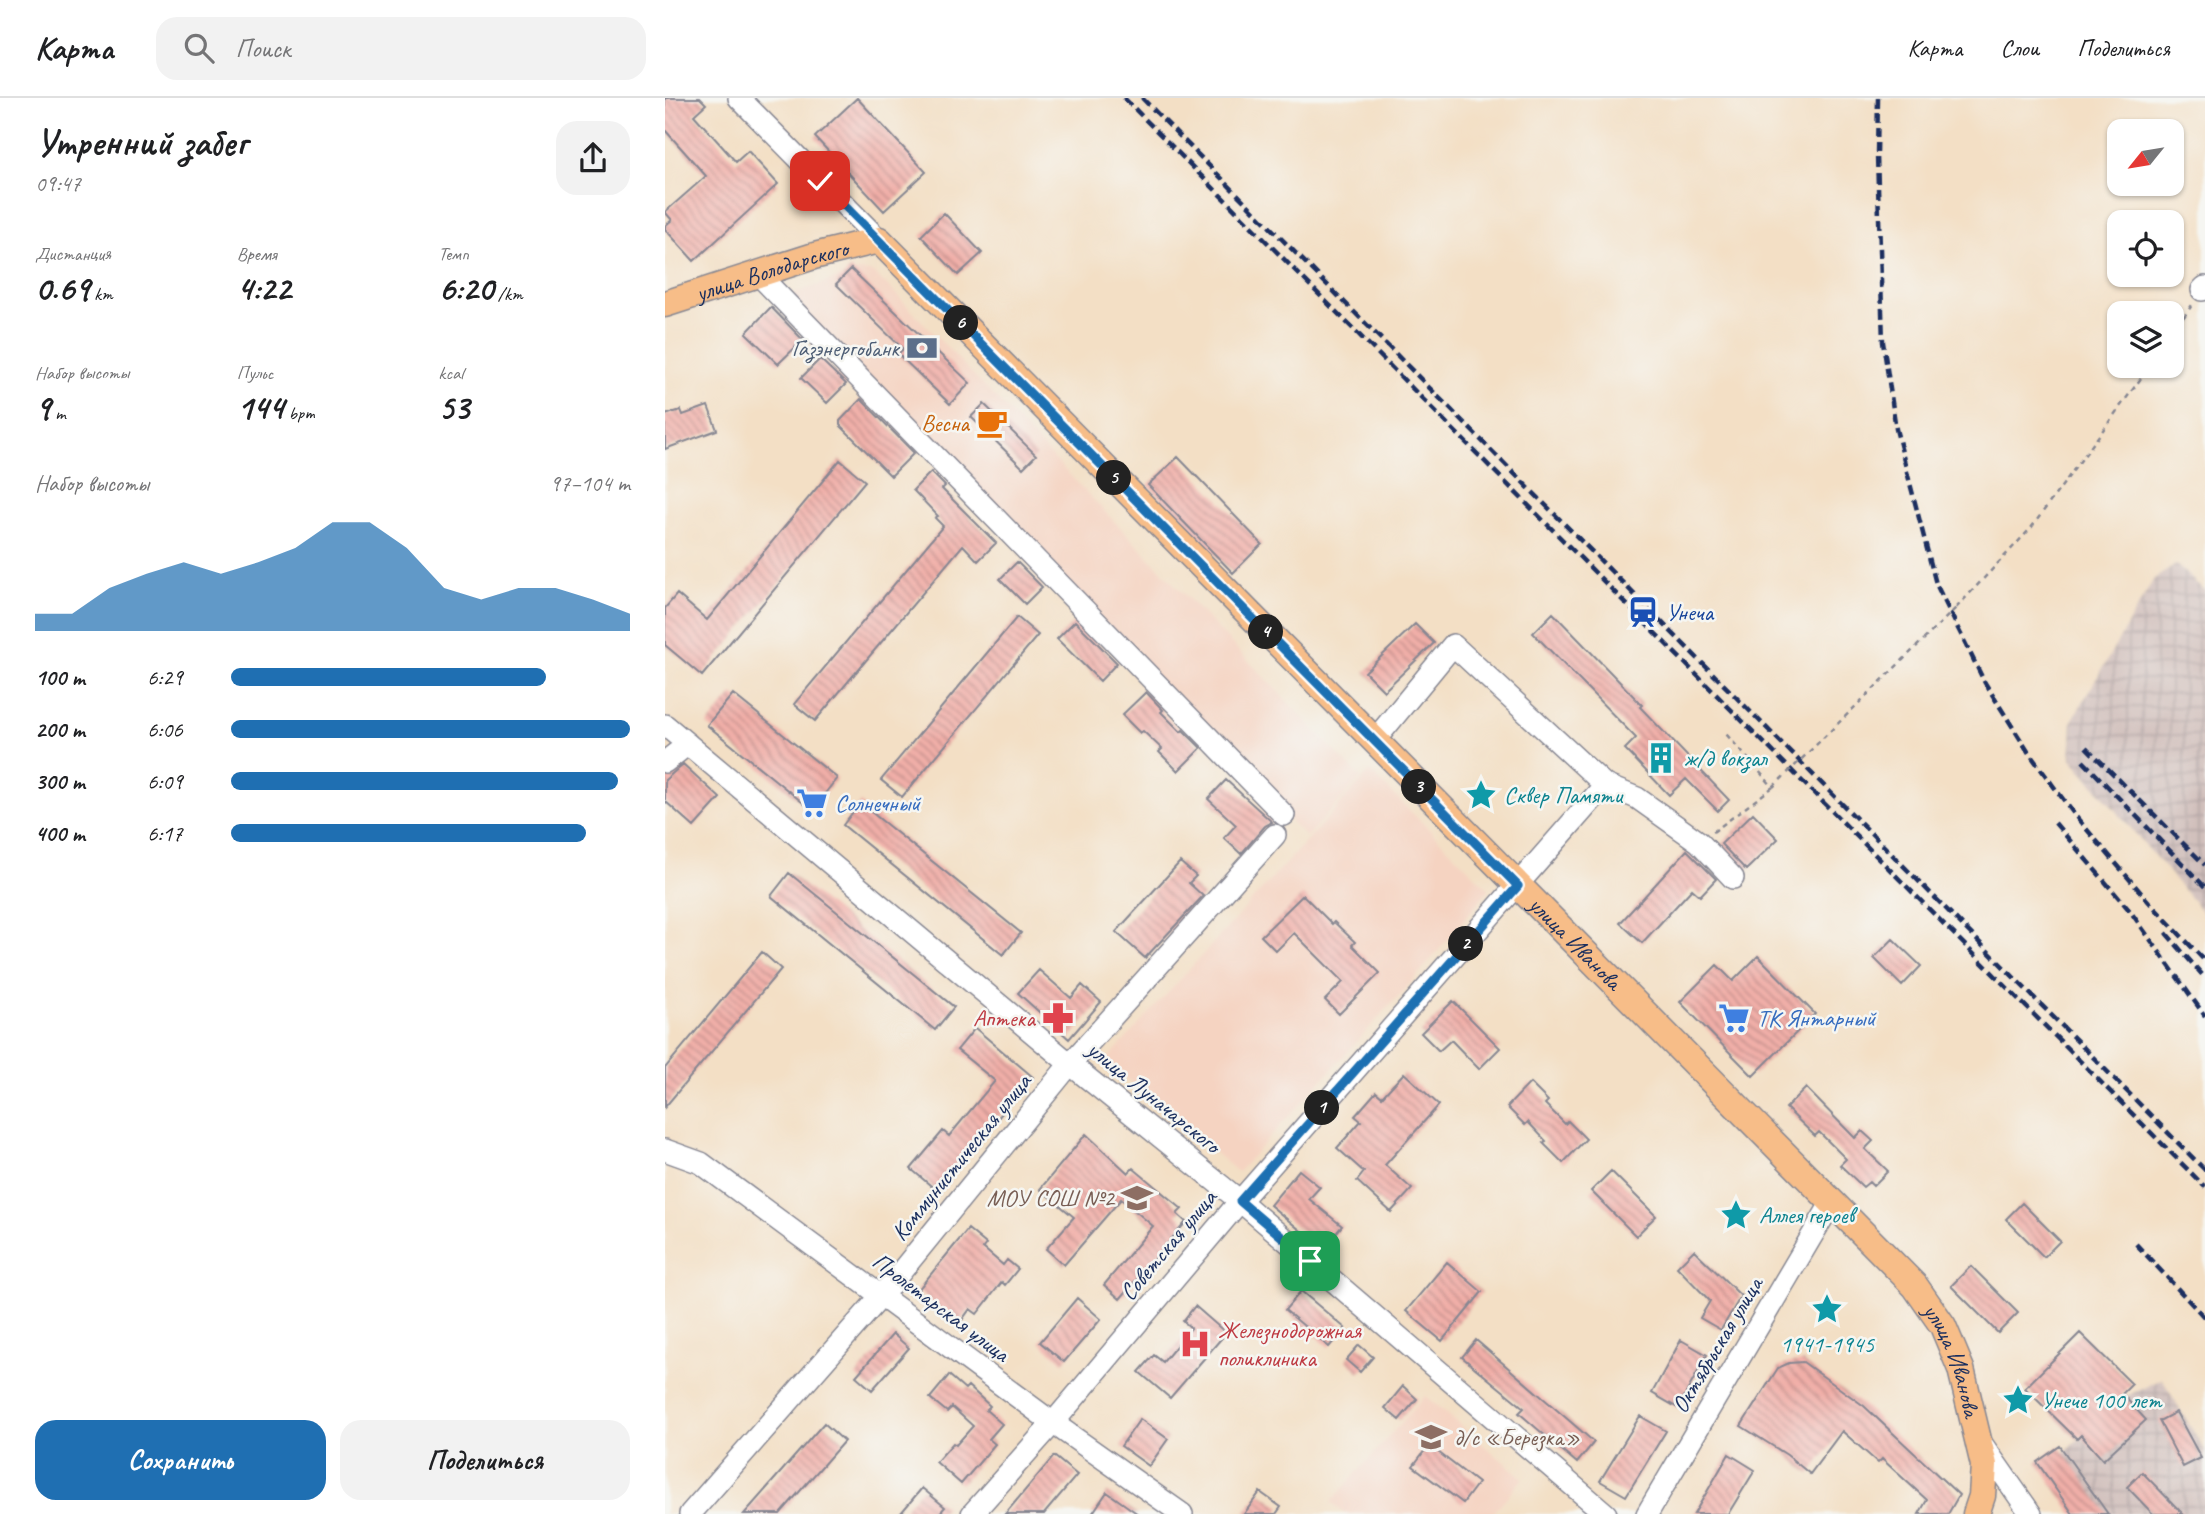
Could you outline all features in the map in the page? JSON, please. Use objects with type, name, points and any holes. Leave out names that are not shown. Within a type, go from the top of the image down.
[{"type":"main road","name":"улица Володарского","points":[[665,304],[814,256],[879,240]]},
{"type":"main road","name":"улица Иванова","points":[[879,240],[1915,1286],[1943,1326],[1961,1369],[1984,1465],[1982,1496],[1976,1514]]},
{"type":"street","name":"улица Иванова","points":[[739,98],[879,240]]},
{"type":"street","points":[[758,274],[1284,815]]},
{"type":"street","points":[[1374,741],[1453,645],[1605,785],[1637,798],[1699,842],[1733,878]]},
{"type":"street","name":"улица Луначарского","points":[[665,725],[1070,1063],[1240,1201],[1606,1514]]},
{"type":"street","points":[[665,762],[688,744]]},
{"type":"street","name":"Советская улица","points":[[972,1514],[1240,1201],[1605,785]]},
{"type":"street","name":"Коммунистическая улица","points":[[690,1514],[883,1295],[1070,1063],[1275,835]]},
{"type":"street","name":"Пролетарская улица","points":[[665,1150],[701,1163],[883,1295],[1052,1423],[1182,1514]]},
{"type":"street","name":"Октябрьская улица","points":[[1647,1514],[1832,1202]]},
{"type":"street","points":[[1979,1440],[2031,1514]]},
{"type":"path","points":[[2184,317],[2204,289]]},
{"type":"path","points":[[1729,820],[1773,787],[1956,608],[2031,528],[2141,378]]},
{"type":"path","points":[[1726,734],[1773,787]]},
{"type":"shaded area","points":[[857,271],[872,272],[888,286],[1361,778],[1306,837],[782,298]]},
{"type":"shaded area","points":[[2176,565],[2205,591],[2205,915],[2071,758],[2072,721],[2154,579]]},
{"type":"shaded area","points":[[1370,771],[1489,889],[1423,969],[1238,1172],[1106,1061]]},
{"type":"shaded area","points":[[2162,1379],[2205,1451],[2205,1514],[2098,1514],[2059,1457],[2129,1395]]},
{"type":"shaded area","name":"д/с «Березка»","points":[[1425,1396],[1523,1478],[1492,1514],[1345,1514],[1331,1502]]},
{"type":"building","points":[[665,98],[700,98],[706,104],[694,115],[736,162],[748,151],[778,184],[694,261],[665,229],[672,220],[665,212],[706,176],[665,130]]},
{"type":"building","points":[[857,98],[926,172],[884,211],[815,137]]},
{"type":"building","points":[[944,213],[982,253],[958,275],[921,236]]},
{"type":"building","points":[[851,269],[970,383],[950,404],[898,354],[903,349],[836,284]]},
{"type":"building","points":[[771,307],[803,340],[778,364],[746,333]]},
{"type":"building","points":[[820,359],[846,384],[827,403],[801,378]]},
{"type":"building","points":[[861,399],[914,453],[891,476],[840,425],[840,421]]},
{"type":"building","points":[[984,404],[1036,455],[1023,468],[971,417]]},
{"type":"building","points":[[708,406],[717,430],[665,449],[665,415],[681,410],[683,415]]},
{"type":"building","points":[[1178,457],[1262,544],[1233,573],[1148,485]]},
{"type":"building","points":[[840,460],[865,481],[702,676],[665,645],[665,608],[677,594],[707,620]]},
{"type":"building","points":[[931,472],[945,486],[942,489],[996,543],[978,561],[963,545],[815,721],[794,704],[943,526],[935,518],[938,516],[913,490]]},
{"type":"building","points":[[1017,562],[1042,587],[1025,604],[1000,579]]},
{"type":"building","points":[[1553,613],[1729,800],[1718,811],[1686,779],[1669,795],[1625,749],[1636,738],[1533,633]]},
{"type":"building","points":[[1017,617],[1038,635],[902,797],[881,780]]},
{"type":"building","points":[[1075,621],[1117,663],[1100,681],[1057,639]]},
{"type":"building","points":[[1415,624],[1434,643],[1384,691],[1365,672]]},
{"type":"building","points":[[1146,692],[1163,710],[1161,712],[1201,748],[1178,771],[1159,752],[1162,749],[1122,715]]},
{"type":"building","points":[[733,694],[837,778],[812,810],[707,725]]},
{"type":"building","points":[[683,764],[720,798],[694,827],[665,801],[665,780]]},
{"type":"building","points":[[1226,780],[1272,822],[1265,826],[1241,854],[1224,838],[1236,825],[1208,799]]},
{"type":"building","points":[[860,803],[1021,933],[1003,955],[843,825]]},
{"type":"building","points":[[1753,813],[1778,839],[1746,870],[1721,844]]},
{"type":"building","points":[[1687,850],[1716,879],[1700,896],[1692,889],[1642,943],[1620,923]]},
{"type":"building","points":[[1180,862],[1196,876],[1189,883],[1203,896],[1145,958],[1116,932]]},
{"type":"building","points":[[789,873],[954,1007],[935,1030],[771,896]]},
{"type":"building","points":[[1303,895],[1355,942],[1352,945],[1380,973],[1339,1014],[1325,1000],[1343,982],[1294,933],[1276,951],[1261,936]]},
{"type":"building","points":[[1893,939],[1921,966],[1902,986],[1874,958]]},
{"type":"building","points":[[762,952],[781,969],[665,1107],[665,1068]]},
{"type":"building","points":[[1758,956],[1815,1014],[1753,1076],[1680,1002],[1717,965],[1733,981]]},
{"type":"building","points":[[1039,970],[1071,998],[1082,985],[1101,1002],[1069,1039],[1018,993]]},
{"type":"building","points":[[1453,1001],[1500,1048],[1479,1069],[1451,1040],[1439,1051],[1421,1033]]},
{"type":"building","points":[[975,1028],[1033,1077],[936,1190],[911,1169],[943,1131],[949,1136],[995,1081],[957,1050]]},
{"type":"building","points":[[1404,1073],[1439,1105],[1385,1165],[1412,1189],[1391,1212],[1357,1181],[1364,1172],[1337,1148],[1361,1121],[1355,1116],[1376,1092],[1382,1097]]},
{"type":"building","points":[[1530,1083],[1548,1101],[1545,1104],[1565,1124],[1568,1121],[1586,1139],[1563,1163],[1543,1143],[1546,1141],[1528,1122],[1525,1125],[1507,1107]]},
{"type":"building","points":[[1806,1088],[1855,1138],[1862,1131],[1873,1141],[1865,1149],[1888,1171],[1873,1186],[1869,1182],[1863,1187],[1840,1165],[1846,1159],[1819,1132],[1815,1136],[1786,1108]]},
{"type":"building","points":[[1086,1134],[1128,1173],[1133,1168],[1182,1209],[1177,1214],[1186,1222],[1120,1299],[1104,1285],[1153,1226],[1121,1199],[1064,1265],[1046,1249],[1074,1217],[1040,1189]]},
{"type":"building","points":[[1299,1170],[1320,1187],[1309,1199],[1342,1226],[1323,1249],[1270,1205]]},
{"type":"building","points":[[1611,1171],[1656,1216],[1636,1236],[1591,1191]]},
{"type":"building","points":[[2022,1203],[2060,1241],[2044,1257],[2006,1219]]},
{"type":"building","points":[[968,1229],[986,1244],[983,1248],[1003,1265],[1007,1260],[1018,1269],[1005,1285],[1002,1282],[977,1314],[970,1309],[959,1324],[917,1291]]},
{"type":"building","points":[[1694,1250],[1741,1296],[1721,1330],[1700,1318],[1710,1301],[1677,1267]]},
{"type":"building","points":[[1447,1262],[1482,1292],[1442,1341],[1406,1311]]},
{"type":"building","points":[[1971,1266],[2018,1313],[1998,1333],[1951,1286]]},
{"type":"building","points":[[1301,1291],[1345,1328],[1329,1347],[1285,1310]]},
{"type":"building","points":[[1077,1298],[1101,1319],[1064,1362],[1040,1342]]},
{"type":"building","points":[[1195,1306],[1226,1333],[1170,1398],[1139,1372],[1154,1355],[1163,1362],[1191,1328],[1183,1321]]},
{"type":"building","points":[[2080,1333],[2132,1384],[2122,1394],[2146,1420],[2103,1460],[2081,1435],[2077,1439],[2025,1388]]},
{"type":"building","points":[[893,1334],[909,1348],[872,1390],[856,1376]]},
{"type":"building","points":[[1476,1340],[1594,1442],[1577,1463],[1519,1413],[1524,1408],[1462,1357]]},
{"type":"building","points":[[1681,1340],[1707,1355],[1678,1408],[1652,1393]]},
{"type":"building","points":[[1359,1345],[1373,1357],[1360,1372],[1346,1360]]},
{"type":"building","points":[[1803,1362],[1864,1406],[1959,1495],[1948,1514],[1919,1514],[1927,1500],[1882,1459],[1878,1463],[1842,1431],[1810,1474],[1787,1455],[1741,1426],[1778,1368],[1789,1363]]},
{"type":"building","points":[[949,1375],[965,1389],[968,1386],[990,1406],[986,1410],[1002,1424],[989,1439],[995,1444],[961,1484],[936,1462],[973,1426],[952,1407],[947,1412],[930,1398]]},
{"type":"building","points":[[1403,1386],[1417,1399],[1399,1420],[1385,1408]]},
{"type":"building","points":[[2176,1412],[2201,1458],[2183,1467],[2159,1421]]},
{"type":"building","points":[[1640,1416],[1666,1431],[1626,1496],[1600,1481]]},
{"type":"building","points":[[1140,1419],[1168,1439],[1149,1466],[1121,1446]]},
{"type":"building","points":[[824,1423],[844,1441],[780,1514],[744,1514]]},
{"type":"building","points":[[1429,1445],[1478,1483],[1463,1503],[1413,1466]]},
{"type":"building","points":[[2060,1446],[2108,1514],[2073,1514],[2037,1462]]},
{"type":"building","points":[[1729,1454],[1755,1470],[1728,1514],[1694,1514]]},
{"type":"building","points":[[1054,1456],[1077,1475],[1044,1514],[1005,1514]]},
{"type":"building","points":[[2142,1472],[2183,1514],[2153,1514],[2127,1487]]},
{"type":"building","points":[[922,1488],[945,1507],[939,1514],[900,1514]]},
{"type":"building","points":[[1107,1492],[1138,1514],[1092,1514]]},
{"type":"building","points":[[1260,1492],[1281,1507],[1276,1514],[1244,1514]]},
{"type":"railway","points":[[1124,98],[2205,1187]]},
{"type":"railway","points":[[1142,98],[2205,1170]]},
{"type":"railway","points":[[1878,98],[1877,155],[1883,342],[1896,429],[1936,584],[1985,683],[2029,753],[2077,818],[2149,902],[2205,961]]},
{"type":"railway","points":[[2086,747],[2205,865]]},
{"type":"railway","points":[[2083,761],[2205,887]]},
{"type":"railway","points":[[2055,823],[2130,911],[2205,1016]]},
{"type":"railway","points":[[2166,933],[2205,978]]},
{"type":"railway","points":[[2136,1244],[2205,1318]]},
{"type":"place","name":"Газэнергобанк","points":[[922,348]]},
{"type":"place","name":"Весна","points":[[992,423]]},
{"type":"place","name":"Унеча","points":[[1643,612]]},
{"type":"place","name":"ж/д вокзал","points":[[1661,758]]},
{"type":"place","name":"Сквер Памяти","points":[[1481,795]]},
{"type":"place","name":"Солнечный","points":[[812,803]]},
{"type":"place","name":"Аптека","points":[[1058,1018]]},
{"type":"place","name":"ТК Янтарный","points":[[1734,1018]]},
{"type":"place","name":"МОУ СОШ №2","points":[[1137,1198]]},
{"type":"place","name":"Аллея героев","points":[[1736,1215]]},
{"type":"place","name":"1941-1945","points":[[1827,1309]]},
{"type":"place","name":"Железнодорожная поликлиника","points":[[1195,1344]]},
{"type":"place","name":"Унече 100 лет","points":[[2018,1400]]},
{"type":"place","name":"д/с «Березка»","points":[[1431,1437]]},
{"type":"route","points":[[820,181],[1518,886],[1240,1201],[1310,1261]]}]
